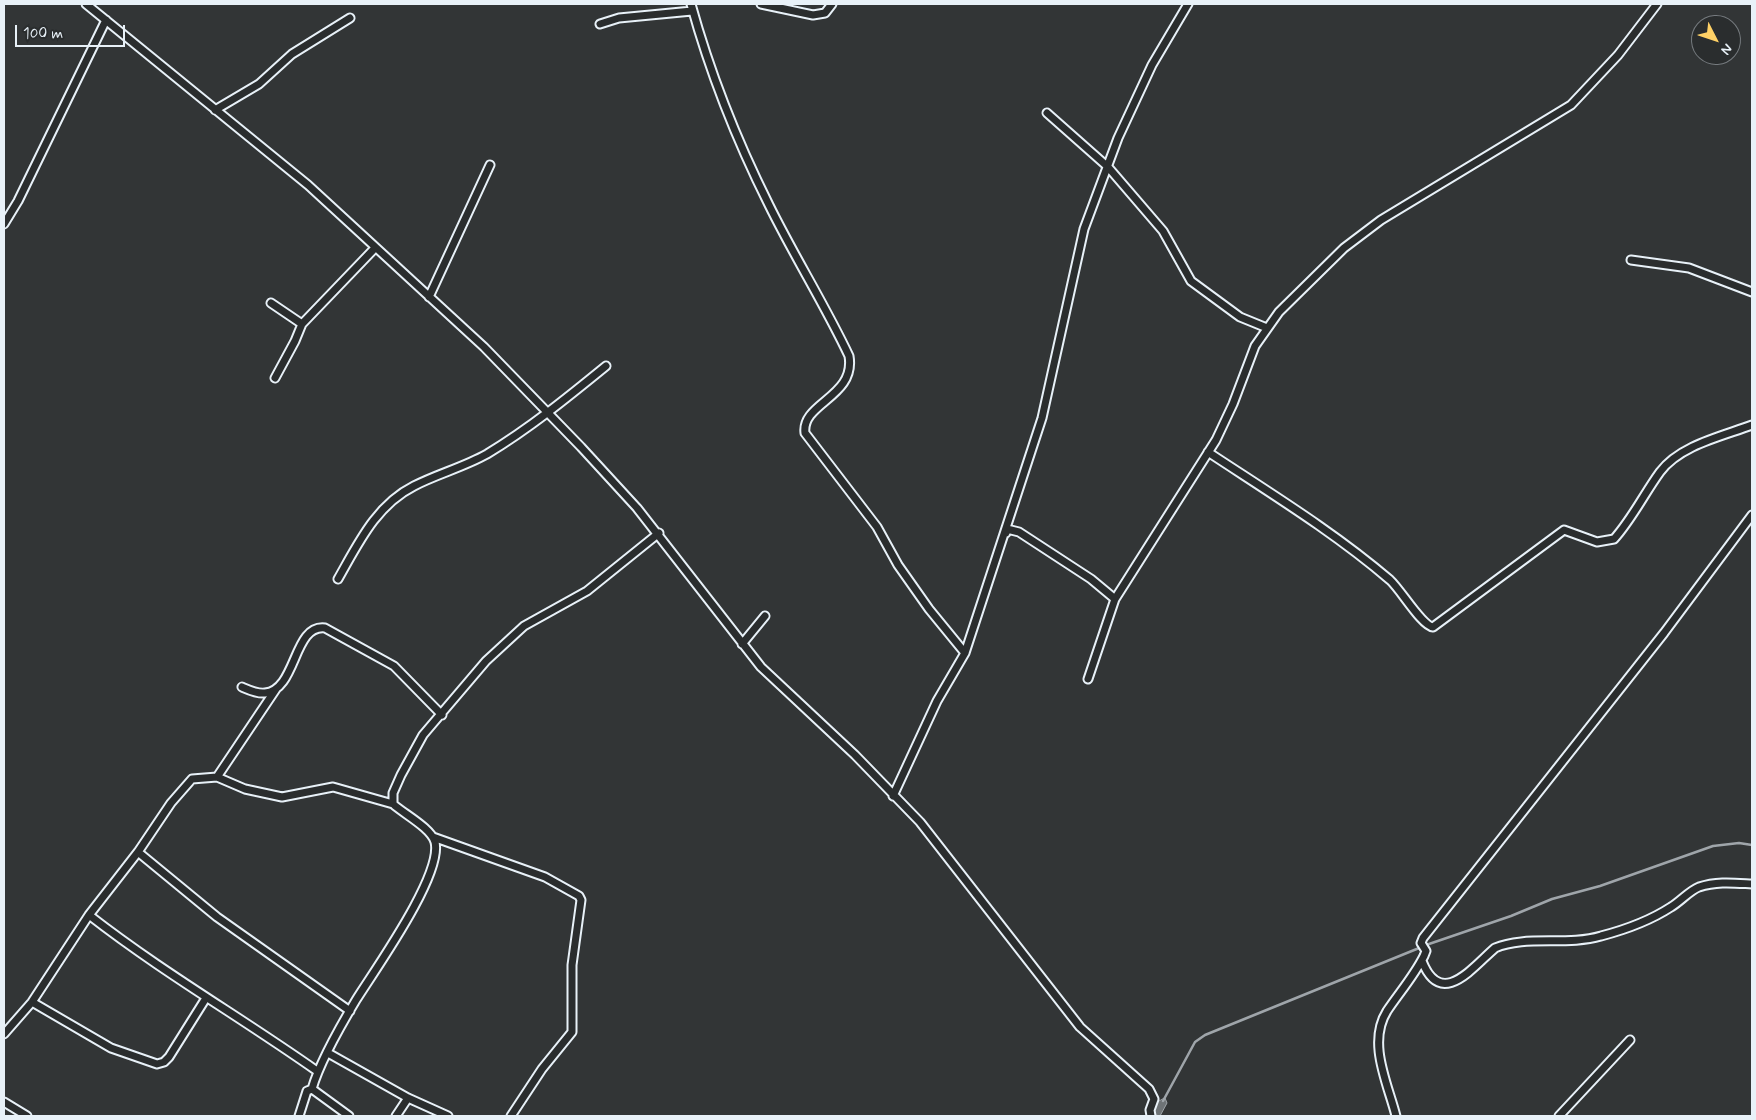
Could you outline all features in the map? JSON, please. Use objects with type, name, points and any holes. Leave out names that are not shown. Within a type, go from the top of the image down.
[{"type":"street","points":[[86,4],[308,185],[484,347],[611,478],[659,533],[761,667],[855,755],[920,822],[1080,1027],[1149,1089],[1154,1099],[1151,1116]]},
{"type":"street","points":[[761,4],[813,15],[826,13],[832,4]]},
{"type":"street","points":[[893,796],[903,780],[937,701],[965,653],[1006,533],[1042,418],[1084,229],[1118,138],[1140,88],[1188,4]]},
{"type":"street","points":[[1088,678],[1115,599],[1208,452],[1233,404],[1255,346],[1279,312],[1329,262],[1381,220],[1571,105],[1618,55],[1657,4]]},
{"type":"street","points":[[600,24],[619,18],[692,7],[705,52],[733,126],[769,206],[823,302],[850,356],[851,366],[847,381],[806,422],[804,428],[808,439],[877,527],[898,565],[929,609],[965,653]]},
{"type":"street","points":[[215,110],[259,84],[292,54],[350,18]]},
{"type":"street","points":[[4,224],[18,201],[106,20]]},
{"type":"street","points":[[1047,114],[1108,166],[1163,231],[1191,281],[1240,317],[1267,328]]},
{"type":"street","points":[[429,297],[490,165]]},
{"type":"street","points":[[275,378],[302,324],[375,248]]},
{"type":"street","points":[[1631,260],[1689,268],[1752,292]]},
{"type":"street","points":[[271,303],[302,324]]},
{"type":"street","points":[[338,578],[370,522],[398,496],[412,486],[486,455],[548,413],[606,366]]},
{"type":"street","points":[[1208,452],[1365,559],[1400,588],[1425,624],[1433,628],[1564,530],[1597,542],[1614,539],[1660,472],[1672,460],[1693,448],[1752,425]]},
{"type":"street","points":[[1396,1116],[1381,1066],[1381,1031],[1388,1011],[1422,961],[1426,952],[1421,943],[1432,924],[1664,633],[1752,515]]},
{"type":"street","points":[[1006,533],[1007,530],[1019,532],[1091,579],[1115,599]]},
{"type":"street","points":[[393,804],[394,792],[406,763],[424,735],[438,715],[442,715],[455,695],[486,661],[524,626],[587,591],[659,533]]},
{"type":"street","points":[[742,644],[765,616]]},
{"type":"street","points":[[217,778],[285,678],[308,634],[317,628],[325,628],[394,666],[442,715]]},
{"type":"street","points":[[242,687],[264,694],[276,689]]},
{"type":"street","points":[[4,1034],[32,1002],[90,915],[138,852],[188,781],[195,778],[217,778],[245,789],[272,796],[291,796],[333,788],[393,804],[433,837],[546,878],[578,896],[581,900],[572,964],[572,1032],[542,1069],[511,1116]]},
{"type":"street","points":[[299,1116],[307,1091],[312,1088],[317,1071],[350,1011],[388,952],[426,880],[435,852],[433,837]]},
{"type":"street","points":[[138,852],[224,922],[350,1011]]},
{"type":"street","points":[[1422,961],[1424,968],[1437,982],[1444,985],[1454,983],[1501,945],[1519,942],[1560,942],[1600,936],[1671,908],[1698,888],[1720,882],[1752,884]]},
{"type":"street","points":[[90,915],[128,945],[317,1071]]},
{"type":"street","points":[[32,1002],[111,1048],[157,1064],[164,1062],[169,1057],[206,998]]},
{"type":"street","points":[[1559,1116],[1630,1040]]},
{"type":"street","points":[[328,1053],[408,1098],[448,1116]]},
{"type":"street","points":[[312,1088],[349,1116]]},
{"type":"street","points":[[396,1116],[408,1098]]},
{"type":"street","points":[[4,1102],[27,1116]]},
{"type":"shaded area","points":[[1165,1098],[1167,1103],[1160,1116],[1152,1114],[1153,1105]]},
{"type":"waterway","points":[[1163,1101],[1195,1042],[1205,1035],[1429,944],[1511,916],[1552,899],[1600,886],[1713,846],[1739,843],[1752,845]]}]
